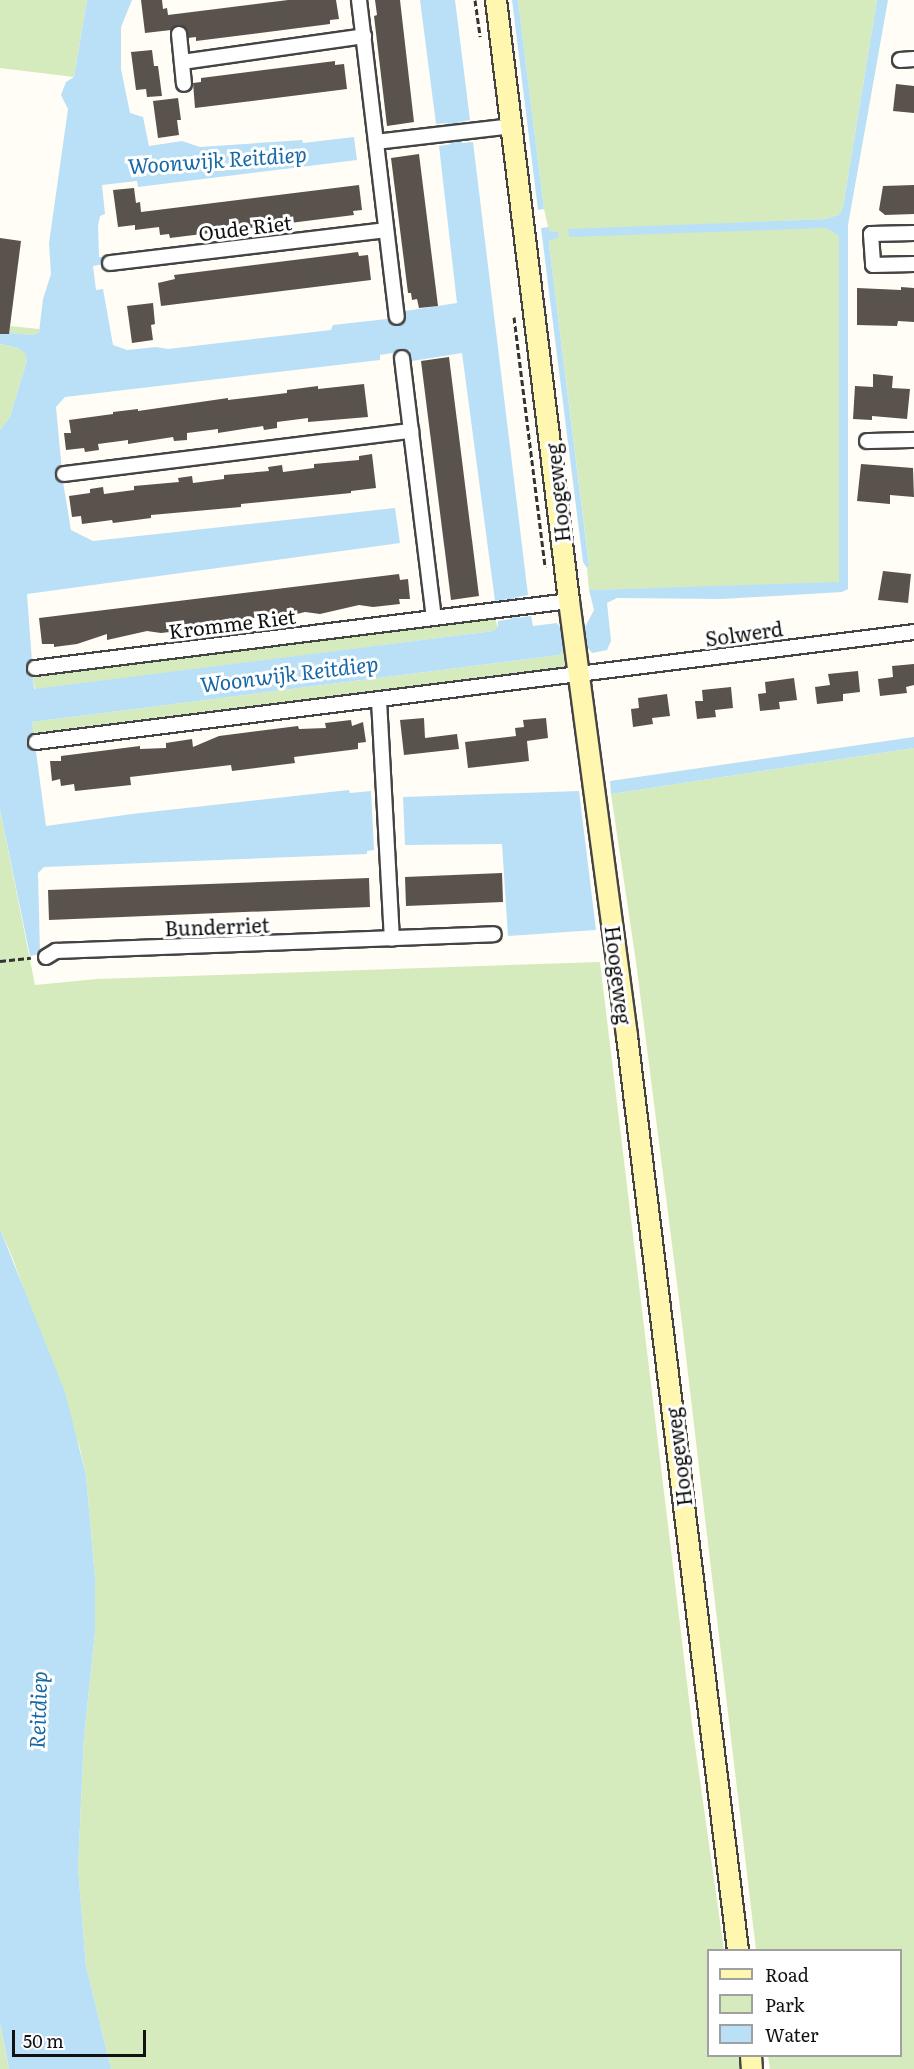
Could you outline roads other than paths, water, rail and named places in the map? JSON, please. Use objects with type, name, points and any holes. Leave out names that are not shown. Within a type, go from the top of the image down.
[{"type":"street","points":[[359,0],[397,317]]},
{"type":"street","name":"Hoogeweg","points":[[496,0],[570,608],[629,1047],[738,1949]]},
{"type":"street","points":[[179,34],[184,84]]},
{"type":"street","points":[[182,62],[364,36]]},
{"type":"street","points":[[376,142],[512,126]]},
{"type":"street","name":"Oude Riet","points":[[110,263],[386,230]]},
{"type":"street","points":[[914,233],[872,234],[873,265],[914,264]]},
{"type":"street","points":[[402,358],[434,617]]},
{"type":"street","points":[[64,474],[411,431]]},
{"type":"street","points":[[867,441],[914,440]]},
{"type":"street","name":"Kromme Riet","points":[[35,668],[539,605],[570,608]]},
{"type":"street","name":"Solwerd","points":[[578,666],[914,632]]},
{"type":"street","points":[[36,742],[379,700],[578,666]]},
{"type":"street","points":[[379,700],[392,939]]},
{"type":"street","name":"Bunderriet","points":[[46,957],[56,951],[494,934]]},
{"type":"water","name":"Woonwijk Reitdiep","points":[[87,0],[132,0],[121,27],[121,69],[130,113],[143,117],[149,146],[182,141],[200,147],[302,140],[303,143],[354,137],[357,160],[138,187],[137,181],[102,185],[105,214],[100,216],[98,226],[99,257],[103,257],[104,264],[93,266],[96,290],[103,289],[113,345],[127,350],[156,347],[168,349],[331,330],[333,325],[405,317],[405,311],[457,303],[439,146],[451,144],[448,123],[436,124],[420,0],[455,0],[470,120],[459,122],[462,143],[473,142],[528,595],[514,598],[517,618],[531,616],[533,626],[557,623],[561,629],[585,627],[594,610],[589,590],[839,582],[839,236],[826,228],[569,237],[568,229],[826,219],[840,214],[877,0],[888,0],[848,225],[848,589],[842,592],[721,599],[617,598],[607,603],[611,641],[607,650],[592,653],[588,648],[563,651],[559,655],[32,722],[46,826],[349,790],[350,793],[371,791],[374,850],[367,851],[367,854],[44,867],[38,873],[40,954],[30,956],[0,810],[0,430],[10,417],[27,360],[26,354],[18,348],[0,344],[0,332],[33,335],[39,332],[43,299],[51,274],[49,243],[68,109],[61,95],[66,82],[74,77]],"holes":[[[410,350],[412,361],[462,353],[495,601],[508,599],[511,619],[498,621],[498,627],[493,631],[34,689],[27,594],[400,543],[395,508],[93,541],[71,530],[63,482],[56,407],[65,397],[380,360],[380,355]]]},
{"type":"water","points":[[512,0],[518,0],[544,209],[538,210]]},
{"type":"water","points":[[549,227],[549,231],[558,232],[558,238],[550,240],[549,244],[589,565],[587,568],[583,562],[541,228]]},
{"type":"water","points":[[914,737],[914,748],[611,794],[610,781]]},
{"type":"water","points":[[579,791],[596,930],[508,936],[502,844],[405,845],[403,797]]},
{"type":"water","name":"Reitdiep","points":[[0,1229],[65,1392],[86,1475],[95,1578],[95,1632],[84,1737],[78,1868],[86,1966],[111,2069],[9,2069],[0,2023]]}]
